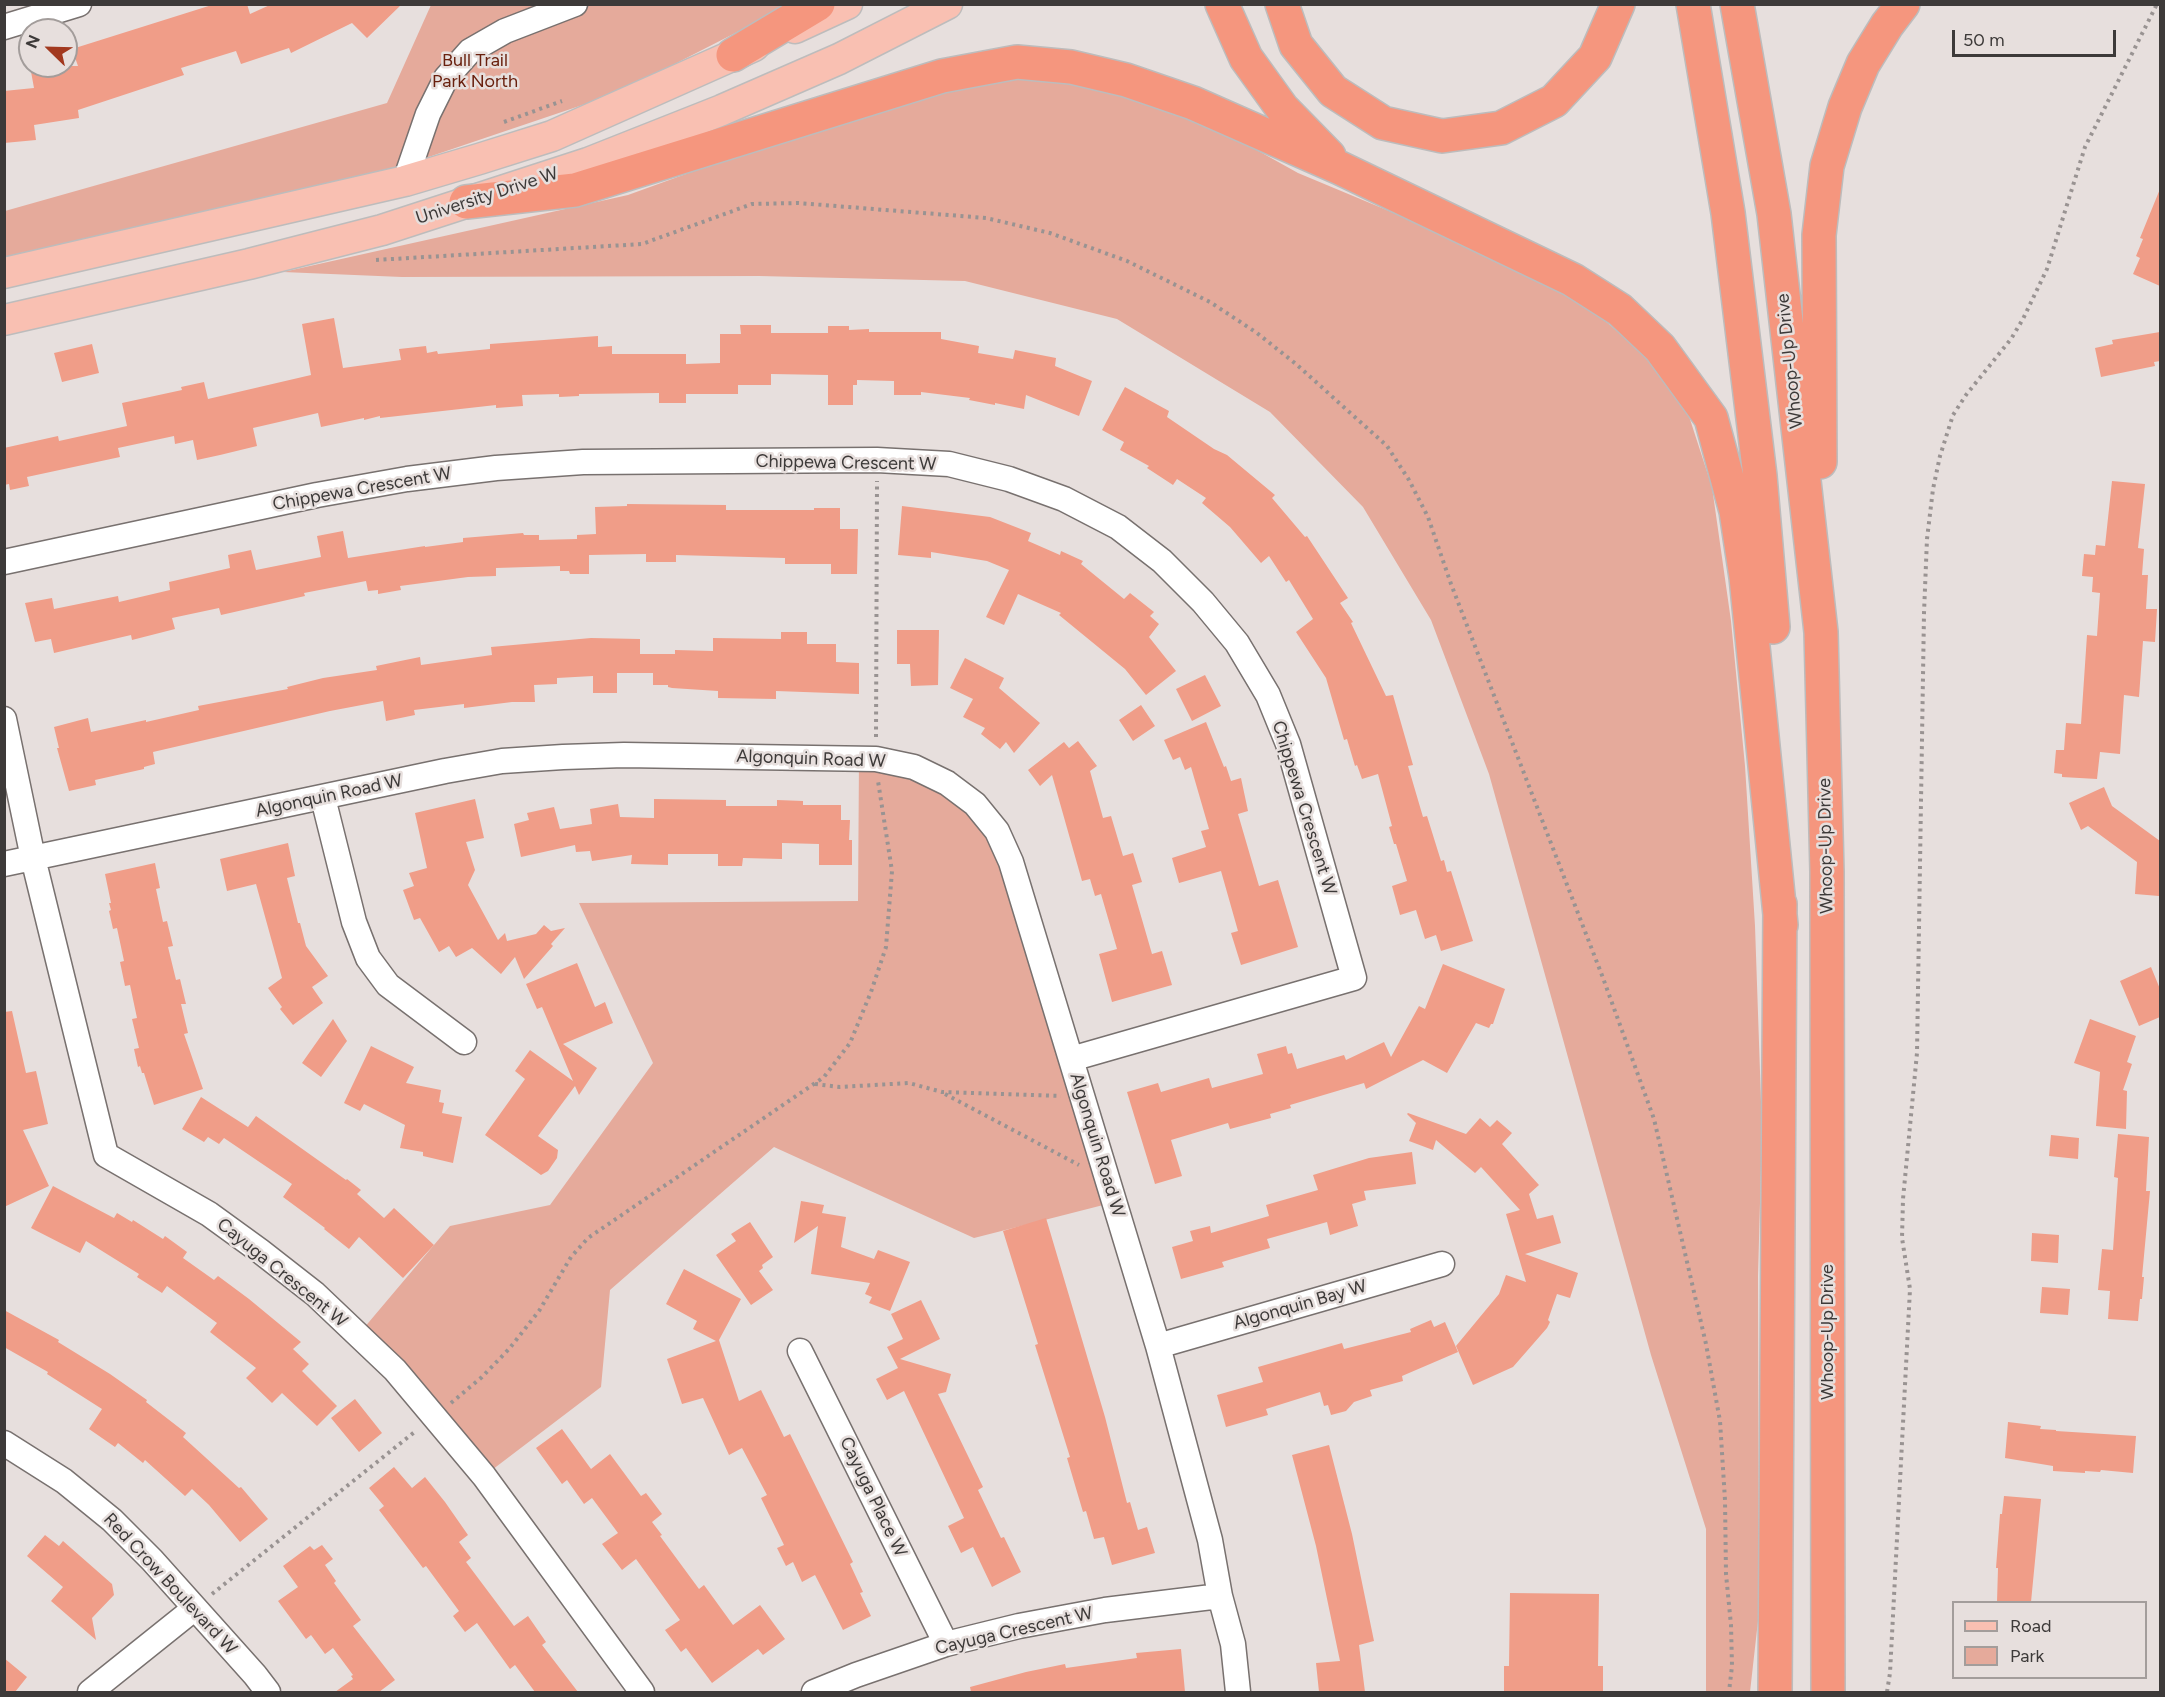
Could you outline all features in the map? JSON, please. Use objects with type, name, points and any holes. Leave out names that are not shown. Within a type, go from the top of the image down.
[{"type":"highway","points":[[733,56],[818,4]]},
{"type":"highway","points":[[1222,4],[1246,58],[1282,108],[1340,168]]},
{"type":"highway","points":[[1282,4],[1296,45],[1333,91],[1383,123],[1442,136],[1501,128],[1554,101],[1595,57],[1618,4]]},
{"type":"highway","points":[[1693,4],[1728,213],[1760,476],[1774,642],[1775,776],[1781,925],[1775,1692]]},
{"type":"highway","name":"Whoop-Up Drive","points":[[1737,4],[1774,214],[1821,632],[1827,872],[1828,1692]]},
{"type":"highway","points":[[1821,632],[1819,235],[1827,166],[1845,106],[1863,64],[1903,4]]},
{"type":"highway","points":[[466,202],[575,190],[942,76],[1017,62],[1071,68],[1126,80],[1193,103],[1340,168],[1573,280],[1620,309],[1660,348],[1711,418],[1736,511],[1746,577],[1781,925]]},
{"type":"main road","name":"University Drive W","points":[[4,273],[405,181],[552,136],[847,4]]},
{"type":"main road","name":"University Drive W","points":[[4,320],[271,259],[382,230],[588,163],[722,110],[839,59],[947,4]]},
{"type":"street","points":[[4,27],[80,4]]},
{"type":"street","points":[[405,181],[433,105],[446,78],[470,51],[505,31],[575,4]]},
{"type":"street","name":"Chippewa Crescent W","points":[[4,562],[317,495],[407,479],[495,468],[583,462],[877,460],[949,465],[1009,479],[1064,500],[1118,527],[1162,561],[1203,603],[1237,643],[1268,695],[1288,744],[1354,978],[1071,1059]]},
{"type":"street","points":[[4,719],[33,858]]},
{"type":"street","name":"Algonquin Road W","points":[[4,864],[502,761],[624,755],[876,759],[914,767],[947,783],[975,804],[998,831],[1011,862],[1158,1346],[1210,1540],[1220,1596],[1233,1644],[1238,1692]]},
{"type":"street","points":[[323,798],[354,922],[369,957],[388,986],[464,1042]]},
{"type":"street","name":"Cayuga Crescent W","points":[[33,858],[106,1155],[209,1214],[260,1251],[315,1294],[395,1371],[435,1416],[537,1547],[642,1692]]},
{"type":"street","name":"Algonquin Bay W","points":[[1158,1346],[1442,1264]]},
{"type":"street","name":"Cayuga Place W","points":[[801,1351],[946,1644]]},
{"type":"street","name":"Red Crow Boulevard W","points":[[4,1443],[64,1481],[112,1520],[152,1560],[268,1692]]},
{"type":"street","name":"Cayuga Crescent W","points":[[814,1692],[946,1644],[1019,1626],[1105,1610],[1220,1596]]},
{"type":"street","points":[[90,1692],[195,1608]]},
{"type":"path","points":[[1887,1692],[1890,1673],[1910,1289],[1902,1238],[1903,1199],[1917,1053],[1924,613],[1927,539],[1933,489],[1940,456],[1953,415],[2024,319],[2047,270],[2085,147],[2157,4]]},
{"type":"path","points":[[372,260],[642,244],[752,204],[798,203],[986,218],[1050,233],[1127,261],[1210,302],[1257,333],[1296,364],[1387,446],[1409,480],[1428,518],[1451,584],[1603,978],[1654,1119],[1706,1344],[1720,1421],[1725,1500],[1726,1574],[1731,1625],[1730,1692]]},
{"type":"path","points":[[195,1608],[482,1377],[509,1349],[539,1311],[571,1257],[588,1238],[824,1077],[852,1041],[886,947],[892,872],[876,759],[877,460]]},
{"type":"path","points":[[814,1084],[840,1087],[909,1083],[942,1092],[979,1095],[1083,1096]]},
{"type":"path","points":[[942,1092],[1108,1181]]},
{"type":"green space","name":"Bull Trail Park North","points":[[431,5],[790,5],[618,93],[399,167],[5,273],[5,211],[387,103]]},
{"type":"green space","points":[[1020,78],[1053,79],[1143,101],[1237,139],[1298,173],[1401,216],[1550,285],[1591,309],[1642,352],[1686,407],[1712,487],[1731,621],[1745,766],[1755,926],[1762,1130],[1758,1276],[1759,1612],[1750,1692],[1706,1692],[1706,1529],[1651,1355],[1489,774],[1431,620],[1363,507],[1270,412],[1117,319],[965,281],[759,276],[402,277],[283,272],[628,195],[741,154],[920,94]]},
{"type":"green space","points":[[859,759],[914,767],[997,830],[1115,1202],[974,1238],[774,1147],[610,1290],[601,1387],[484,1476],[358,1335],[450,1226],[550,1205],[653,1063],[579,903],[858,901]]},
{"type":"building","points":[[215,4],[247,4],[250,14],[272,4],[402,4],[367,38],[352,23],[291,53],[289,48],[241,64],[236,51],[181,68],[184,75],[78,110],[79,118],[34,125],[36,140],[4,143],[4,91],[34,88],[32,78],[78,78],[78,47]]},
{"type":"building","points":[[2160,189],[2160,286],[2133,274],[2140,258],[2136,256],[2143,239],[2140,238]]},
{"type":"building","points":[[334,318],[343,368],[401,360],[399,349],[426,346],[427,353],[437,351],[438,354],[490,349],[490,344],[598,336],[598,347],[612,346],[612,354],[686,354],[686,364],[720,363],[720,334],[741,334],[740,325],[771,325],[771,333],[828,333],[828,326],[849,326],[849,330],[869,329],[869,332],[941,332],[941,339],[979,346],[978,353],[1013,359],[1015,350],[1056,358],[1055,366],[1092,381],[1079,416],[1026,395],[1024,409],[969,400],[970,398],[921,392],[921,395],[894,395],[894,381],[857,380],[857,385],[853,385],[853,405],[828,405],[828,375],[771,374],[771,385],[738,385],[738,394],[686,394],[686,403],[659,403],[659,393],[579,394],[579,396],[559,397],[559,394],[522,395],[523,406],[496,408],[496,405],[380,418],[380,416],[321,427],[318,413],[253,428],[257,446],[220,455],[197,460],[193,440],[175,444],[174,436],[118,448],[120,457],[27,477],[29,486],[10,490],[9,484],[4,485],[4,448],[58,436],[59,441],[127,426],[122,403],[182,390],[181,387],[204,382],[208,399],[311,375],[302,324]]},
{"type":"building","points":[[2160,332],[2160,361],[2154,362],[2155,366],[2101,377],[2095,348],[2113,344],[2112,340]]},
{"type":"building","points":[[92,344],[99,373],[62,382],[54,353]]},
{"type":"building","points":[[1125,387],[1169,411],[1167,417],[1214,449],[1227,455],[1275,495],[1272,498],[1305,537],[1307,536],[1348,598],[1340,603],[1353,622],[1351,623],[1386,696],[1393,695],[1413,765],[1408,766],[1423,817],[1427,816],[1441,861],[1444,860],[1447,872],[1451,871],[1473,941],[1441,951],[1436,935],[1425,939],[1416,910],[1400,915],[1392,886],[1407,881],[1389,827],[1392,826],[1378,774],[1362,779],[1357,765],[1355,766],[1347,739],[1344,740],[1326,678],[1296,632],[1313,619],[1289,580],[1286,582],[1269,556],[1261,563],[1230,527],[1202,503],[1206,498],[1177,479],[1173,485],[1147,468],[1149,466],[1120,450],[1124,442],[1102,430]]},
{"type":"building","points":[[2112,481],[2145,484],[2138,548],[2144,549],[2142,575],[2148,575],[2146,609],[2157,609],[2155,642],[2143,641],[2139,697],[2124,695],[2120,754],[2100,752],[2097,779],[2062,777],[2062,774],[2054,773],[2056,750],[2064,750],[2066,723],[2081,724],[2087,635],[2097,636],[2100,593],[2092,592],[2093,577],[2082,576],[2084,554],[2095,555],[2096,545],[2105,546]]},
{"type":"building","points":[[627,504],[726,505],[726,510],[840,508],[840,529],[858,529],[857,574],[831,574],[831,564],[785,564],[785,558],[676,555],[676,562],[646,562],[646,554],[589,555],[589,574],[570,574],[569,571],[560,571],[560,566],[496,568],[496,576],[468,577],[400,586],[401,590],[378,594],[378,590],[368,591],[366,581],[304,593],[305,596],[221,615],[219,608],[172,618],[175,629],[132,640],[131,635],[54,653],[51,639],[35,642],[25,603],[52,598],[54,609],[118,596],[119,602],[170,590],[169,582],[230,568],[228,555],[251,550],[256,570],[321,557],[317,536],[343,531],[348,558],[463,542],[463,538],[523,533],[524,535],[539,535],[539,540],[577,539],[577,535],[596,534],[595,507],[627,506]]},
{"type":"building","points":[[902,506],[990,517],[1031,533],[1028,541],[1060,555],[1061,551],[1083,561],[1081,564],[1124,599],[1130,593],[1154,612],[1150,616],[1159,624],[1149,637],[1176,671],[1146,695],[1125,669],[1059,615],[1061,613],[1018,594],[1004,625],[986,617],[1009,570],[987,561],[931,552],[931,558],[898,555]]},
{"type":"building","points":[[897,630],[939,630],[938,685],[911,686],[910,664],[897,664]]},
{"type":"building","points":[[781,632],[807,632],[807,644],[836,644],[836,662],[859,663],[859,694],[776,691],[776,699],[718,698],[718,691],[653,685],[653,673],[617,673],[617,693],[593,693],[593,676],[557,678],[557,684],[534,685],[535,702],[512,702],[464,708],[464,704],[414,710],[415,715],[386,721],[383,701],[330,711],[153,752],[155,764],[144,767],[144,769],[95,780],[96,785],[69,791],[57,748],[59,748],[54,727],[88,718],[91,732],[146,720],[146,722],[199,710],[198,706],[288,689],[287,687],[323,678],[377,670],[376,666],[420,657],[421,665],[492,655],[491,647],[591,638],[640,639],[640,654],[675,654],[675,650],[713,651],[713,638],[781,639]]},
{"type":"building","points":[[965,658],[1004,678],[999,688],[1040,723],[1014,753],[1006,742],[1000,749],[981,734],[985,728],[963,717],[973,699],[950,688]]},
{"type":"building","points":[[1205,675],[1221,706],[1192,721],[1176,689]]},
{"type":"building","points":[[1141,705],[1155,726],[1133,741],[1119,720]]},
{"type":"building","points":[[1206,722],[1231,781],[1241,778],[1248,811],[1238,814],[1259,886],[1278,880],[1298,947],[1241,965],[1231,933],[1238,931],[1221,871],[1179,883],[1172,858],[1206,847],[1201,831],[1209,829],[1191,767],[1185,770],[1180,757],[1173,760],[1164,740]]},
{"type":"building","points":[[1078,741],[1097,766],[1090,771],[1103,818],[1111,816],[1123,856],[1133,853],[1142,882],[1132,885],[1152,954],[1162,951],[1172,985],[1112,1002],[1099,954],[1117,949],[1101,894],[1095,896],[1090,879],[1082,881],[1052,775],[1040,786],[1028,770],[1064,742],[1069,748]]},
{"type":"building","points":[[2104,787],[2112,806],[2160,841],[2159,896],[2135,894],[2137,862],[2088,826],[2081,830],[2069,803]]},
{"type":"building","points":[[475,799],[484,838],[466,842],[475,870],[468,885],[498,940],[505,933],[507,941],[536,934],[544,925],[551,931],[565,928],[551,944],[553,946],[524,979],[515,957],[501,974],[472,948],[456,957],[449,946],[439,952],[420,918],[414,920],[403,890],[414,886],[409,873],[427,868],[415,813]]},
{"type":"building","points":[[654,799],[726,800],[726,806],[777,806],[777,800],[803,801],[803,805],[841,805],[841,820],[850,820],[849,840],[852,840],[852,865],[819,865],[819,844],[782,843],[782,859],[743,858],[742,866],[718,866],[718,854],[668,854],[668,865],[631,864],[632,855],[592,861],[590,851],[576,852],[575,845],[521,857],[514,824],[529,820],[527,813],[554,807],[560,829],[592,824],[590,809],[618,804],[620,817],[654,818]]},
{"type":"building","points":[[288,843],[295,876],[287,878],[298,923],[300,923],[306,946],[328,976],[312,987],[323,1003],[293,1025],[280,1009],[282,1007],[268,988],[282,978],[256,884],[227,891],[220,859]]},
{"type":"building","points":[[155,863],[160,888],[156,889],[163,922],[167,921],[173,946],[168,947],[176,980],[180,979],[186,1004],[181,1004],[188,1033],[184,1034],[203,1089],[154,1105],[144,1073],[140,1066],[138,1067],[134,1049],[139,1048],[132,1019],[137,1018],[130,985],[125,986],[120,962],[124,961],[117,928],[113,929],[109,911],[111,910],[109,903],[111,903],[105,874]]},
{"type":"building","points":[[577,963],[595,1007],[605,1002],[613,1023],[563,1044],[597,1068],[579,1095],[575,1086],[538,1136],[558,1150],[557,1158],[548,1171],[541,1175],[485,1135],[525,1079],[515,1071],[530,1050],[573,1081],[542,1007],[537,1009],[526,984]]},
{"type":"building","points":[[1443,964],[1505,989],[1493,1024],[1489,1028],[1476,1023],[1447,1073],[1423,1060],[1366,1089],[1364,1083],[1290,1105],[1291,1108],[1270,1114],[1271,1118],[1230,1129],[1228,1123],[1171,1140],[1182,1176],[1155,1184],[1127,1092],[1158,1083],[1161,1092],[1209,1078],[1212,1088],[1263,1074],[1257,1054],[1286,1046],[1288,1054],[1292,1053],[1297,1069],[1344,1055],[1346,1060],[1384,1042],[1391,1057],[1419,1006],[1425,1009]]},
{"type":"building","points":[[2151,967],[2160,989],[2160,1017],[2139,1026],[2120,981]]},
{"type":"building","points":[[12,1011],[26,1073],[36,1071],[48,1124],[23,1130],[49,1186],[4,1207],[4,1012]]},
{"type":"building","points":[[333,1019],[347,1041],[321,1077],[302,1063]]},
{"type":"building","points":[[2090,1019],[2136,1036],[2127,1062],[2132,1064],[2123,1090],[2127,1091],[2126,1129],[2096,1126],[2100,1072],[2074,1063]]},
{"type":"building","points":[[371,1046],[414,1067],[406,1083],[441,1090],[439,1102],[444,1103],[442,1113],[462,1117],[453,1163],[423,1156],[423,1152],[400,1148],[405,1125],[364,1104],[360,1111],[344,1103]]},
{"type":"building","points":[[201,1097],[248,1127],[256,1116],[361,1190],[357,1194],[384,1218],[394,1208],[434,1245],[403,1278],[359,1237],[349,1249],[283,1197],[292,1184],[224,1138],[219,1144],[208,1137],[204,1142],[182,1129]]},
{"type":"building","points":[[1408,1113],[1466,1134],[1480,1118],[1490,1127],[1497,1120],[1512,1133],[1502,1144],[1539,1185],[1529,1194],[1537,1219],[1553,1215],[1561,1243],[1525,1254],[1578,1273],[1570,1298],[1557,1294],[1547,1328],[1513,1367],[1473,1385],[1456,1346],[1499,1294],[1506,1275],[1526,1282],[1506,1214],[1520,1210],[1481,1167],[1475,1173],[1436,1140],[1433,1150],[1409,1141],[1416,1123]]},
{"type":"building","points":[[2118,1134],[2149,1137],[2146,1191],[2150,1191],[2142,1299],[2140,1299],[2138,1321],[2108,1319],[2110,1291],[2098,1290],[2102,1249],[2113,1250],[2118,1178],[2114,1177]]},
{"type":"building","points":[[2051,1135],[2079,1138],[2078,1159],[2049,1156]]},
{"type":"building","points":[[1412,1152],[1416,1184],[1364,1191],[1366,1200],[1352,1204],[1358,1226],[1330,1235],[1327,1222],[1267,1239],[1270,1248],[1222,1262],[1224,1267],[1181,1279],[1172,1247],[1193,1241],[1190,1231],[1210,1226],[1211,1233],[1269,1216],[1266,1205],[1318,1190],[1313,1175],[1369,1158]]},
{"type":"building","points":[[53,1186],[114,1218],[117,1213],[163,1239],[165,1236],[187,1252],[183,1258],[214,1280],[218,1276],[249,1299],[301,1342],[293,1349],[309,1364],[302,1371],[337,1406],[317,1426],[282,1393],[272,1403],[246,1378],[256,1368],[210,1332],[217,1323],[167,1286],[162,1293],[137,1277],[139,1274],[86,1241],[80,1253],[31,1228]]},
{"type":"building","points":[[801,1201],[824,1205],[822,1213],[846,1217],[841,1247],[874,1259],[878,1250],[910,1262],[890,1311],[869,1303],[872,1297],[865,1294],[870,1283],[811,1274],[818,1226],[794,1243]]},
{"type":"building","points":[[1046,1218],[1105,1417],[1127,1503],[1130,1502],[1138,1530],[1147,1527],[1155,1553],[1112,1565],[1104,1537],[1094,1539],[1086,1511],[1083,1512],[1067,1458],[1070,1457],[1035,1345],[1038,1344],[1003,1231]]},
{"type":"building","points":[[750,1222],[773,1257],[762,1265],[763,1268],[759,1271],[773,1290],[751,1305],[716,1255],[736,1241],[731,1234]]},
{"type":"building","points":[[2032,1233],[2059,1235],[2058,1263],[2031,1261]]},
{"type":"building","points":[[684,1269],[741,1299],[719,1340],[739,1401],[761,1390],[784,1437],[790,1434],[853,1562],[850,1564],[871,1616],[843,1630],[815,1575],[802,1582],[793,1562],[786,1566],[777,1548],[784,1545],[761,1498],[767,1495],[742,1448],[729,1455],[703,1398],[682,1404],[667,1359],[716,1341],[693,1329],[697,1321],[666,1304]]},
{"type":"building","points":[[2042,1287],[2070,1289],[2068,1315],[2040,1313]]},
{"type":"building","points":[[921,1300],[940,1339],[900,1359],[951,1374],[946,1392],[938,1394],[983,1487],[978,1490],[1001,1538],[1004,1537],[1021,1572],[992,1587],[973,1547],[961,1553],[948,1526],[964,1518],[904,1391],[887,1400],[876,1379],[898,1368],[887,1347],[903,1339],[891,1314]]},
{"type":"building","points":[[4,1310],[59,1340],[58,1342],[147,1400],[146,1402],[186,1433],[183,1437],[239,1488],[241,1487],[268,1519],[240,1542],[209,1505],[192,1489],[185,1496],[145,1460],[143,1463],[118,1443],[115,1447],[89,1429],[102,1409],[47,1374],[48,1372],[4,1347]]},
{"type":"building","points":[[1431,1320],[1434,1327],[1445,1322],[1458,1352],[1402,1376],[1403,1381],[1370,1390],[1372,1396],[1354,1402],[1346,1411],[1331,1415],[1328,1405],[1324,1406],[1320,1392],[1266,1409],[1268,1415],[1226,1427],[1217,1395],[1263,1382],[1258,1367],[1342,1343],[1344,1349],[1411,1332],[1410,1329]]},
{"type":"building","points":[[355,1399],[382,1433],[359,1452],[331,1418]]},
{"type":"building","points":[[2008,1422],[2041,1426],[2040,1429],[2056,1431],[2136,1436],[2133,1473],[2101,1470],[2100,1472],[2085,1471],[2085,1473],[2053,1471],[2053,1466],[2005,1458]]},
{"type":"building","points":[[562,1429],[591,1469],[610,1454],[641,1496],[646,1493],[662,1514],[652,1522],[662,1535],[660,1536],[699,1589],[704,1585],[733,1625],[760,1605],[785,1639],[763,1655],[758,1649],[712,1683],[686,1648],[681,1652],[665,1630],[680,1620],[636,1559],[622,1570],[602,1544],[618,1533],[592,1498],[584,1504],[567,1480],[562,1484],[536,1448]]},
{"type":"building","points":[[1329,1445],[1352,1534],[1374,1641],[1359,1645],[1365,1692],[1319,1692],[1316,1663],[1340,1661],[1316,1546],[1292,1455]]},
{"type":"building","points":[[394,1467],[412,1488],[425,1477],[468,1535],[459,1542],[471,1558],[466,1562],[514,1626],[528,1616],[546,1642],[542,1645],[578,1692],[535,1692],[515,1665],[510,1669],[477,1623],[465,1632],[453,1616],[459,1611],[426,1566],[423,1568],[379,1510],[384,1506],[369,1488]]},
{"type":"building","points":[[2004,1496],[2041,1499],[2031,1601],[1997,1601],[1998,1568],[1996,1568],[2000,1514],[2002,1514]]},
{"type":"building","points":[[45,1535],[59,1546],[63,1541],[112,1584],[114,1595],[92,1618],[96,1640],[51,1601],[63,1587],[27,1556]]},
{"type":"building","points":[[322,1545],[333,1559],[325,1565],[336,1581],[334,1583],[361,1620],[353,1626],[395,1680],[379,1692],[335,1692],[353,1679],[351,1676],[353,1675],[333,1648],[325,1654],[311,1635],[306,1639],[278,1601],[298,1587],[283,1566],[310,1546],[314,1550]]},
{"type":"building","points":[[1510,1593],[1599,1594],[1598,1666],[1603,1666],[1603,1692],[1504,1692],[1504,1666],[1509,1666]]},
{"type":"building","points":[[1181,1649],[1185,1692],[971,1692],[970,1687],[1065,1664],[1066,1668],[1137,1658],[1136,1653]]},
{"type":"building","points":[[4,1658],[27,1677],[15,1692],[4,1692]]}]
